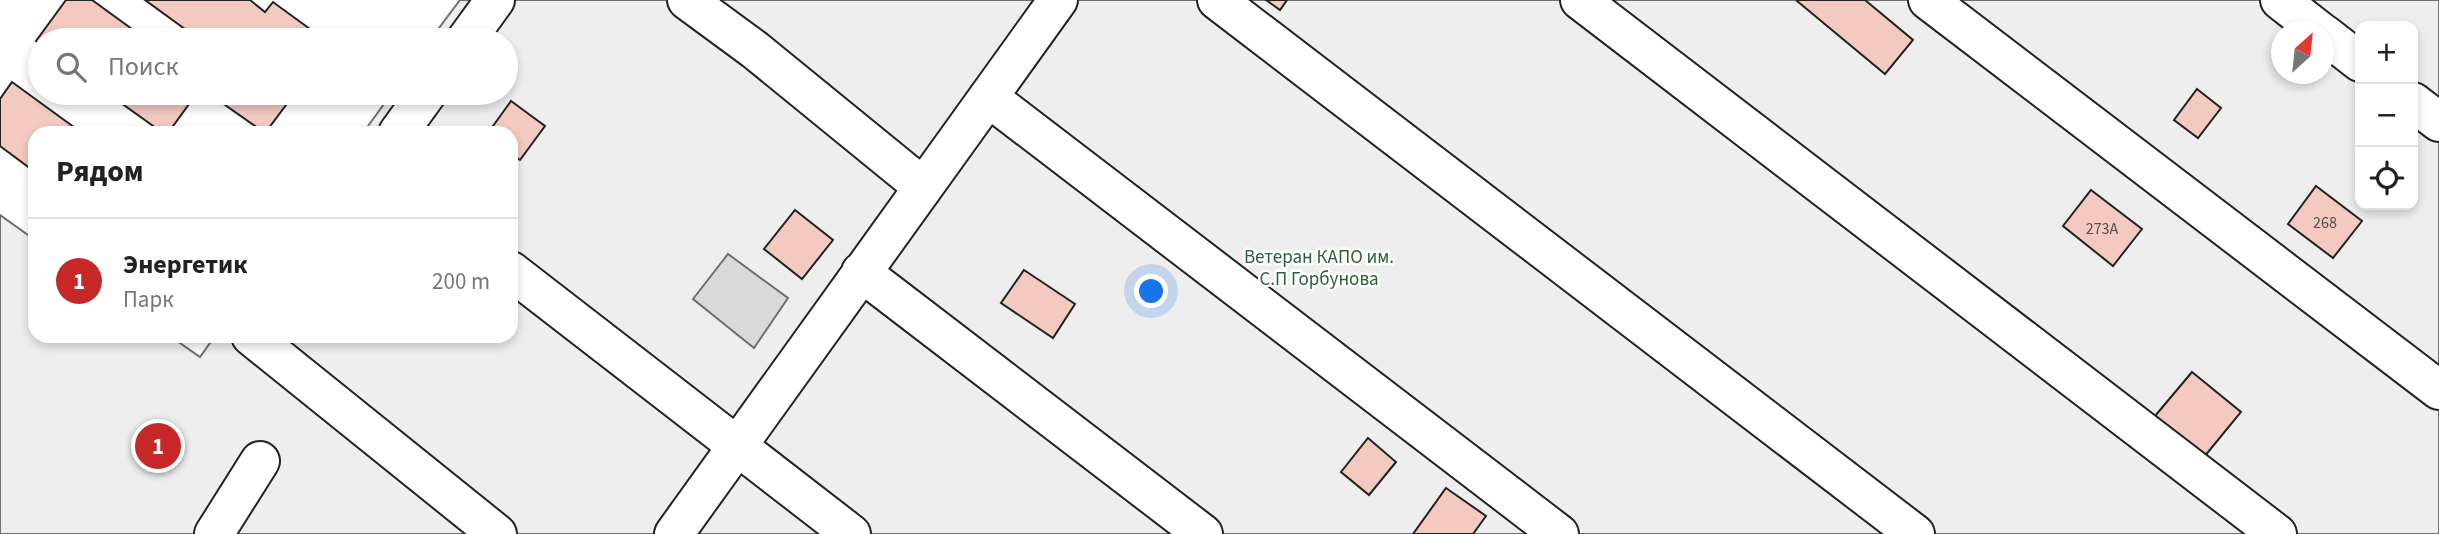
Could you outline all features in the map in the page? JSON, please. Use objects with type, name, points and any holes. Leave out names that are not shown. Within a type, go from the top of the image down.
[{"type":"lane","points":[[475,28],[495,0]]},
{"type":"lane","points":[[687,0],[755,50],[923,187]]},
{"type":"lane","points":[[674,534],[1058,0]]},
{"type":"lane","points":[[1217,0],[1916,534]]},
{"type":"lane","points":[[1580,0],[2277,534]]},
{"type":"lane","points":[[1928,0],[2439,390]]},
{"type":"lane","points":[[2280,0],[2307,21]]},
{"type":"lane","points":[[2334,42],[2355,58]]},
{"type":"lane","points":[[988,97],[1559,534]]},
{"type":"lane","points":[[403,126],[418,105]]},
{"type":"lane","points":[[2418,106],[2439,122]]},
{"type":"lane","points":[[861,272],[1203,534]]},
{"type":"lane","points":[[518,276],[850,534]]},
{"type":"lane","points":[[260,343],[497,534]]},
{"type":"lane","points":[[214,534],[260,461]]},
{"type":"green space","name":"Ветеран КАПО им. С.П Горбунова","points":[[460,0],[2439,0],[2439,534],[0,534],[0,215],[28,235],[28,343],[180,343],[200,357],[210,343],[518,343],[518,126],[368,126],[383,105],[518,105],[518,28],[439,28]]},
{"type":"shaded area","points":[[728,254],[788,298],[754,348],[693,299]]},
{"type":"building","points":[[66,0],[92,0],[130,28],[46,28]]},
{"type":"building","points":[[145,0],[250,0],[265,12],[273,2],[309,28],[184,28]]},
{"type":"building","points":[[1266,0],[1287,0],[1280,10]]},
{"type":"building","points":[[1798,0],[1865,0],[1913,40],[1885,74]]},
{"type":"building","points":[[12,82],[28,94],[28,105],[44,105],[72,126],[28,126],[28,167],[0,146],[0,99]]},
{"type":"building","points":[[2197,89],[2221,108],[2198,138],[2174,120]]},
{"type":"building","points":[[124,105],[188,105],[173,126],[153,126]]},
{"type":"building","points":[[225,105],[286,105],[270,126],[255,126]]},
{"type":"building","points":[[508,105],[516,105],[545,126],[520,160],[518,126],[493,126]]},
{"type":"building","points":[[2316,186],[2362,221],[2333,258],[2288,224]]},
{"type":"building","points":[[2091,190],[2142,229],[2113,266],[2063,226]]},
{"type":"building","points":[[795,210],[833,240],[802,279],[764,249]]},
{"type":"building","points":[[1024,270],[1075,304],[1053,338],[1001,303]]},
{"type":"building","points":[[2192,372],[2241,412],[2204,457],[2155,416]]},
{"type":"building","points":[[1368,438],[1396,462],[1369,495],[1341,472]]},
{"type":"building","points":[[1446,488],[1486,516],[1473,534],[1413,534]]},
{"type":"place","name":"Энергетик","points":[[158,446]]}]
